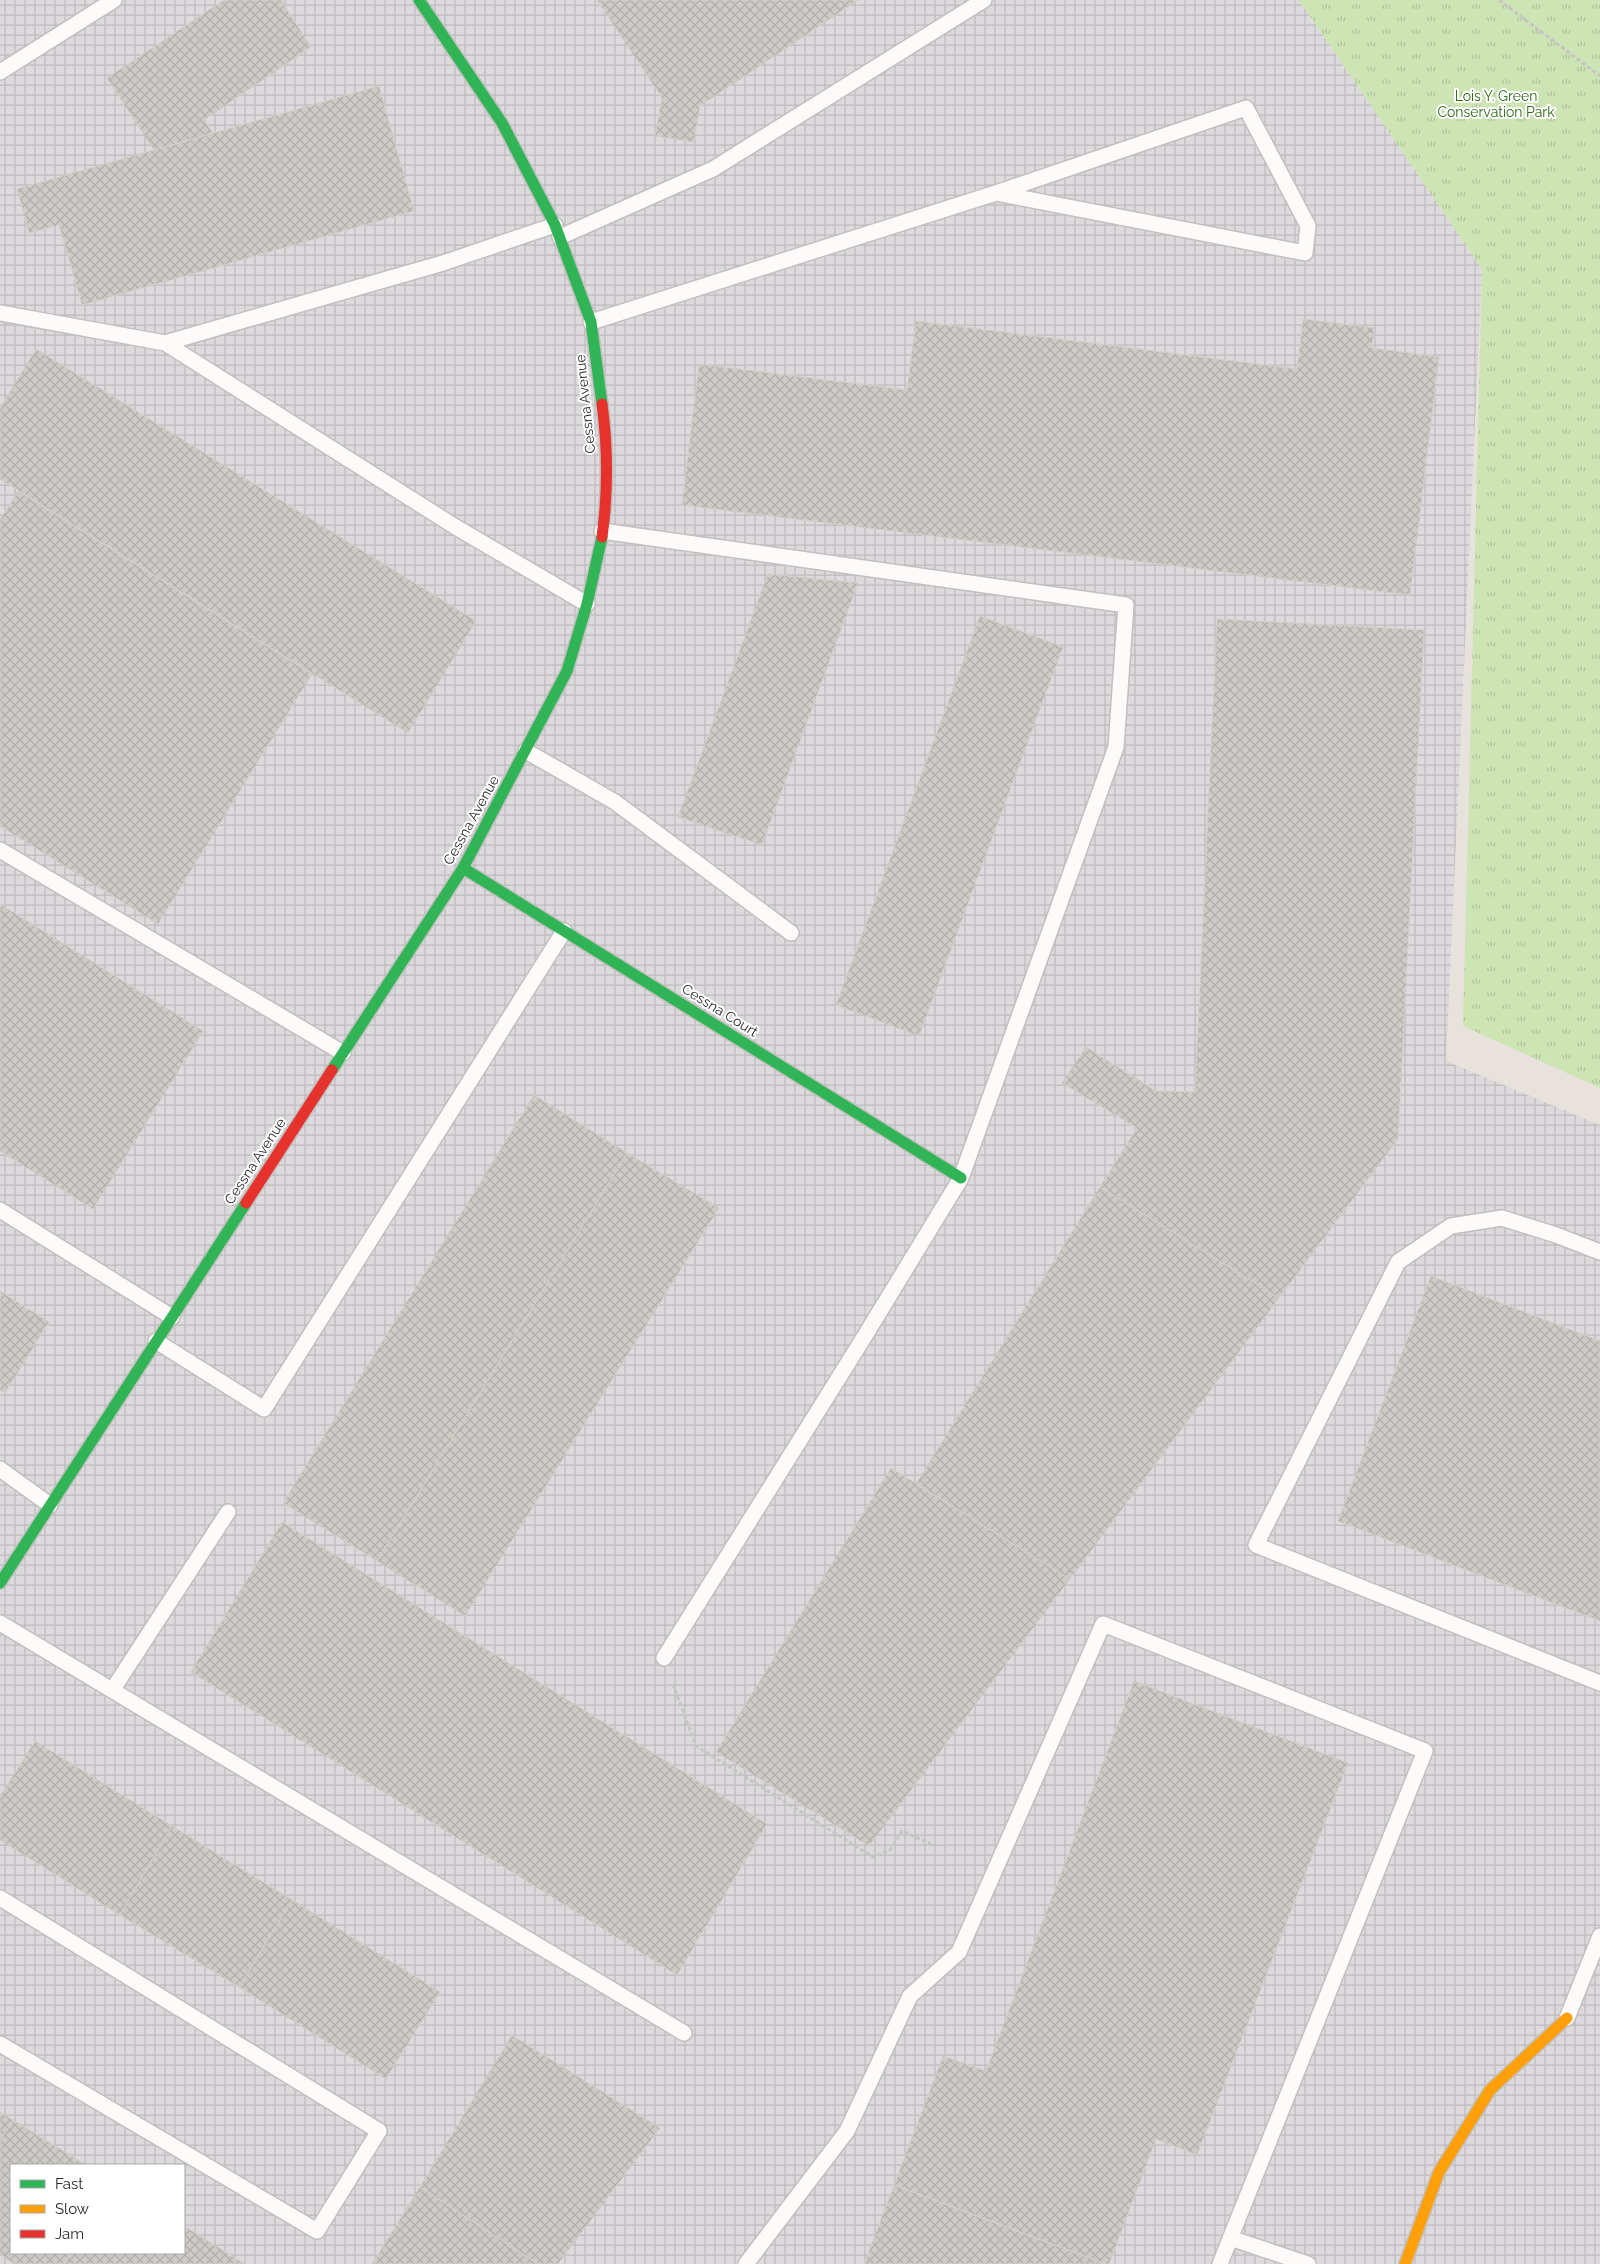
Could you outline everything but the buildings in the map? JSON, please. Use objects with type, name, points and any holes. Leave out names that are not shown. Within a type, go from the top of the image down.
[{"type":"street","name":"Cessna Avenue","points":[[0,1583],[462,868],[567,671],[587,604],[599,556],[607,500],[605,425],[591,322],[558,231],[502,123],[419,0]]},
{"type":"street","name":"Cessna Court","points":[[462,868],[961,1178]]},
{"type":"street","points":[[1405,2264],[1439,2172],[1490,2090],[1567,2018]]},
{"type":"lane","points":[[0,72],[114,0]]},
{"type":"lane","points":[[165,343],[558,231],[713,169],[984,0]]},
{"type":"lane","points":[[591,322],[996,193],[1246,108],[1308,226],[1305,253],[996,193]]},
{"type":"lane","points":[[0,313],[165,343],[454,526],[587,604]]},
{"type":"lane","points":[[602,530],[1126,605],[1116,747],[961,1178],[664,1658]]},
{"type":"lane","points":[[526,751],[615,802],[791,933]]},
{"type":"lane","points":[[0,850],[343,1053]]},
{"type":"lane","points":[[156,1341],[264,1410],[564,931]]},
{"type":"lane","points":[[0,1210],[172,1317]]},
{"type":"lane","points":[[1600,1252],[1556,1235],[1502,1218],[1451,1226],[1398,1262],[1256,1545],[1600,1683]]},
{"type":"lane","points":[[0,1469],[50,1505]]},
{"type":"lane","points":[[113,1689],[228,1512]]},
{"type":"lane","points":[[0,1623],[684,2033]]},
{"type":"lane","points":[[746,2264],[848,2131],[910,1996],[959,1952],[1104,1624],[1424,1751],[1220,2264]]},
{"type":"lane","points":[[0,1898],[379,2131],[317,2231],[0,2044]]},
{"type":"lane","points":[[1567,2018],[1600,1936]]},
{"type":"lane","points":[[1230,2238],[1308,2264]]},
{"type":"path","points":[[1499,0],[1600,76]]},
{"type":"path","points":[[664,1658],[696,1746],[873,1857],[890,1850],[902,1831],[931,1844]]},
{"type":"shaded area","points":[[0,0],[1299,0],[1482,269],[1446,1061],[1600,1125],[1600,2264],[0,2264]]},
{"type":"green space","name":"Lois Y. Green Conservation Park","points":[[1299,0],[1600,0],[1600,1088],[1463,1026],[1482,269]]},
{"type":"traffic: fast","points":[[419,0],[502,123],[555,225],[591,322],[602,404]]},
{"type":"traffic: fast","points":[[332,1070],[463,868],[567,671],[587,604],[602,537]]},
{"type":"traffic: fast","points":[[463,868],[961,1178]]},
{"type":"traffic: fast","points":[[0,1583],[246,1203]]},
{"type":"traffic: slow","points":[[1405,2264],[1439,2172],[1490,2090],[1567,2018]]},
{"type":"traffic: jam","points":[[602,404],[606,470],[602,537]]},
{"type":"traffic: jam","points":[[246,1203],[332,1070]]}]
